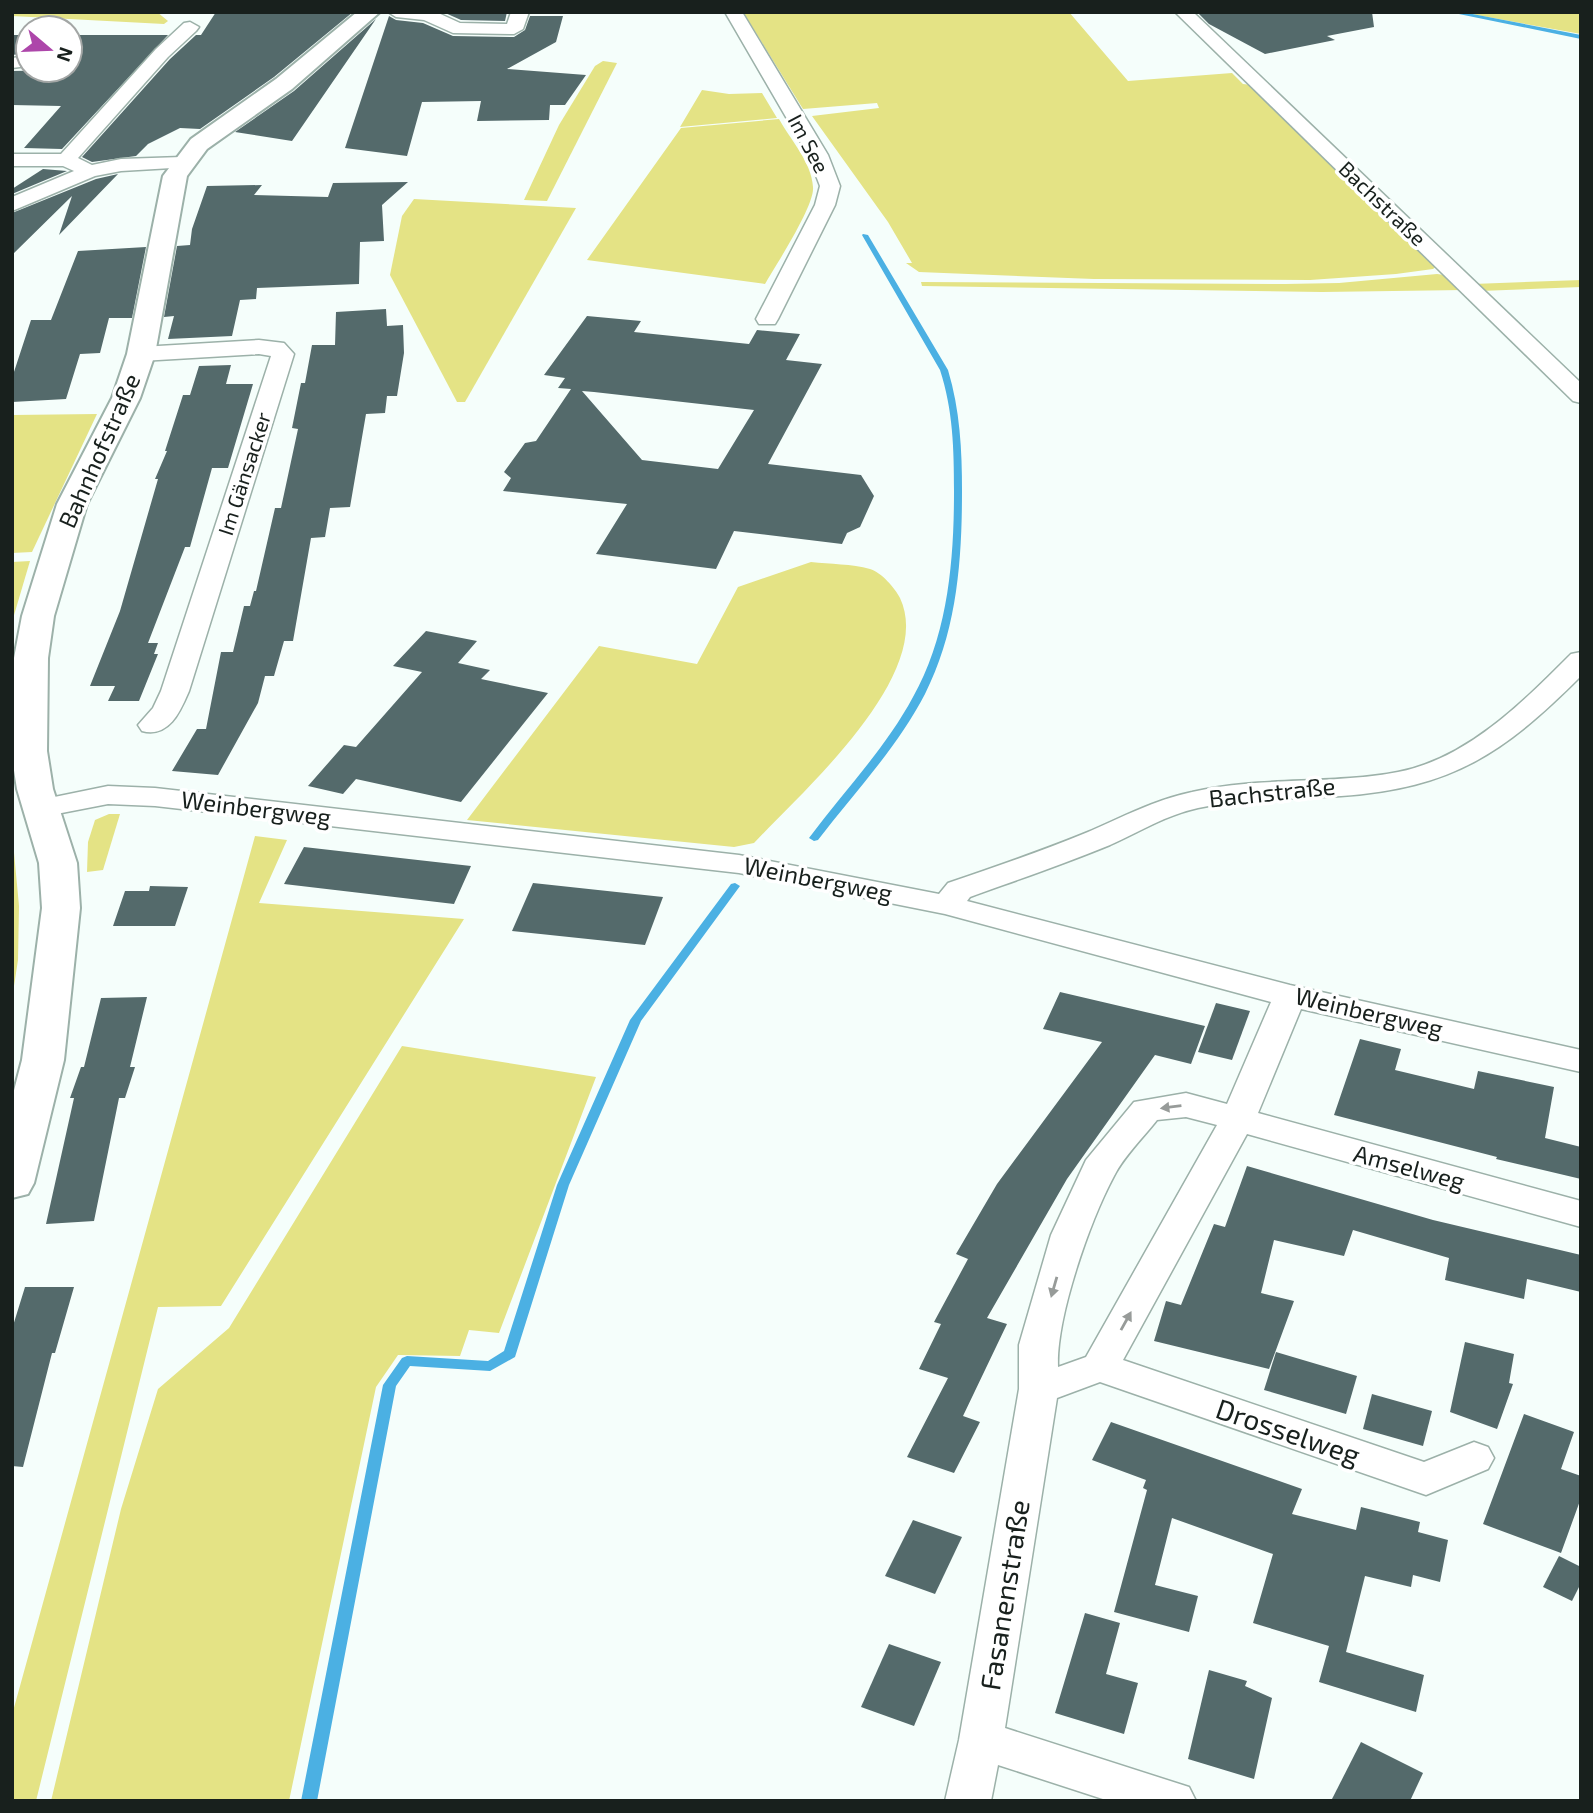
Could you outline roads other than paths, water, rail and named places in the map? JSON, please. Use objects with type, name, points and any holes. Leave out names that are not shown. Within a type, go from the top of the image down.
[{"type":"main road","name":"Bahnhofstraße","points":[[12,1183],[43,1060],[61,908],[58,863],[30,796],[27,716],[31,658],[38,616],[72,505],[126,398],[142,354],[175,176],[182,163],[199,144],[284,84],[370,12]]},
{"type":"street","points":[[396,12],[439,17],[452,24],[453,28],[502,29],[514,29],[520,12]]},
{"type":"street","name":"Im See","points":[[733,12],[818,155],[830,186],[825,205],[767,319]]},
{"type":"street","name":"Bachstraße","points":[[1183,12],[1581,396]]},
{"type":"street","points":[[66,160],[145,71],[190,27]]},
{"type":"street","points":[[12,160],[66,160],[90,171]]},
{"type":"street","points":[[12,205],[90,171],[121,165],[182,163]]},
{"type":"street","name":"Im Gänsacker","points":[[142,354],[259,347],[276,348],[283,354],[175,691],[166,711],[152,725]]},
{"type":"street","name":"Bachstraße","points":[[947,905],[959,890],[1099,838],[1167,808],[1233,794],[1398,781],[1432,771],[1495,737],[1534,707],[1581,660]]},
{"type":"street","name":"Weinbergweg","points":[[30,796],[108,794],[155,797],[739,864],[947,905],[1290,996],[1581,1061]]},
{"type":"street","points":[[1039,1389],[1100,1367],[1237,1121],[1290,996]]},
{"type":"street","name":"Fasanenstraße","points":[[968,1801],[981,1740],[1039,1389],[1038,1345],[1069,1236],[1099,1169],[1146,1110],[1186,1105],[1237,1121]]},
{"type":"street","name":"Amselweg","points":[[1237,1121],[1581,1214]]},
{"type":"street","name":"Drosselweg","points":[[1100,1367],[1426,1479],[1474,1458]]},
{"type":"street","points":[[981,1740],[1173,1801]]},
{"type":"waterway","points":[[1452,12],[1581,37]]},
{"type":"waterway","points":[[814,838],[884,750],[920,694],[941,640],[956,555],[958,448],[949,386],[944,370],[865,235]]},
{"type":"waterway","points":[[309,1801],[390,1385],[407,1361],[490,1366],[510,1354],[563,1185],[636,1020],[735,886]]}]
